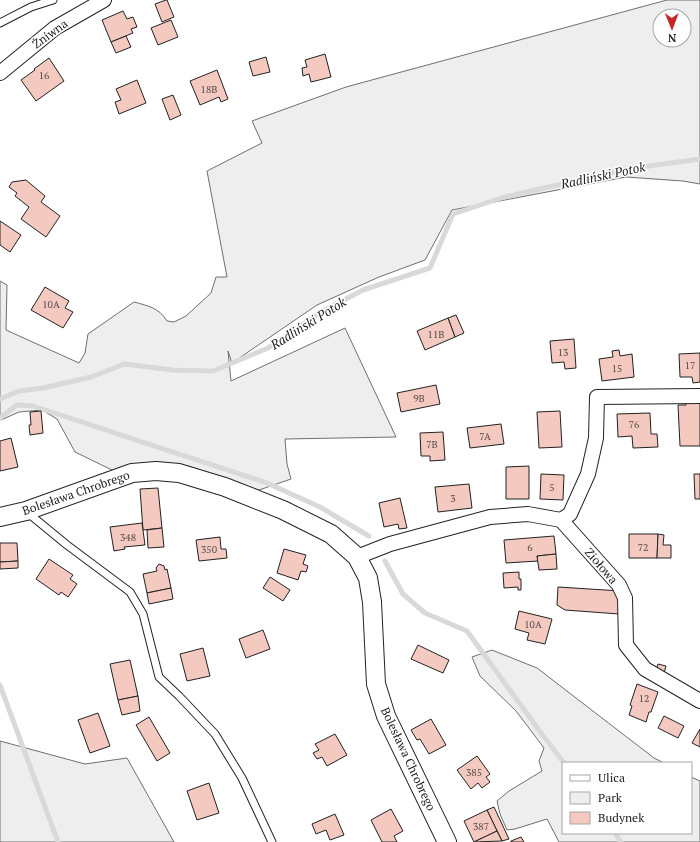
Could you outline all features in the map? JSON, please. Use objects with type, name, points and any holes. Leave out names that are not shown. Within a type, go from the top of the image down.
[{"type":"street","name":"Żniwna","points":[[0,73],[55,28],[104,0]]},
{"type":"street","points":[[357,557],[390,544],[490,517],[528,514],[561,520],[570,514],[588,474],[596,438],[597,397],[700,396]]},
{"type":"street","name":"Bolesława Chrobrego","points":[[0,517],[26,511],[132,473],[156,471],[179,474],[224,487],[282,510],[331,534],[357,557],[368,578],[372,602],[376,684],[386,716],[447,842]]},
{"type":"street","name":"Ziołowa","points":[[561,520],[618,585],[625,598],[626,645],[645,669],[700,701]]},
{"type":"lane","points":[[0,23],[31,7],[53,0]]},
{"type":"lane","points":[[26,511],[67,545],[130,592],[143,614],[159,677],[215,734],[242,778],[272,842]]},
{"type":"green space","points":[[667,0],[700,0],[700,184],[683,181],[626,177],[452,210],[425,260],[379,277],[317,305],[232,363],[228,351],[231,381],[345,328],[396,437],[285,439],[287,464],[291,479],[259,490],[188,466],[139,464],[114,471],[75,452],[57,419],[42,410],[19,412],[1,420],[0,281],[7,285],[6,330],[79,363],[85,353],[88,334],[134,302],[157,310],[167,321],[174,322],[186,316],[211,293],[216,277],[227,277],[207,171],[262,143],[252,121],[346,87]]},
{"type":"green space","points":[[492,650],[537,668],[654,758],[662,762],[562,762],[562,834],[692,834],[692,777],[700,781],[700,842],[559,842],[547,819],[507,830],[500,814],[497,801],[509,791],[542,771],[539,761],[544,748],[516,711],[480,676],[472,657]]},
{"type":"green space","points":[[0,741],[85,764],[127,758],[174,842],[0,842]]},
{"type":"building","points":[[166,0],[174,17],[162,22],[155,4]]},
{"type":"building","points":[[123,11],[127,19],[133,17],[137,27],[131,29],[133,33],[111,42],[102,20]]},
{"type":"building","points":[[171,20],[178,37],[158,45],[151,28]]},
{"type":"building","points":[[126,36],[131,47],[116,53],[111,42]]},
{"type":"building","points":[[325,54],[331,77],[311,82],[309,74],[303,76],[302,68],[307,67],[305,60]]},
{"type":"building","points":[[266,57],[270,72],[253,76],[249,62]]},
{"type":"building","points":[[49,58],[64,81],[36,101],[21,80]]},
{"type":"building","points":[[217,70],[228,99],[221,102],[219,97],[200,105],[190,81]]},
{"type":"building","points":[[137,80],[146,103],[119,114],[115,102],[121,100],[116,89]]},
{"type":"building","points":[[173,95],[181,115],[170,120],[162,99]]},
{"type":"building","points":[[26,180],[45,196],[41,202],[60,216],[46,237],[21,219],[29,207],[15,196],[17,193],[9,187],[12,182]]},
{"type":"building","points":[[0,221],[21,235],[10,252],[0,245]]},
{"type":"building","points":[[45,287],[69,301],[65,308],[73,312],[63,328],[31,310]]},
{"type":"building","points":[[456,315],[464,333],[455,337],[448,318]]},
{"type":"building","points":[[448,318],[455,337],[425,350],[417,331]]},
{"type":"building","points":[[574,339],[576,368],[565,369],[564,362],[552,363],[550,341]]},
{"type":"building","points":[[619,350],[620,356],[632,354],[634,377],[602,381],[599,359],[613,357],[612,351]]},
{"type":"building","points":[[700,353],[700,382],[693,383],[692,377],[680,377],[679,354]]},
{"type":"building","points":[[436,385],[440,404],[401,412],[397,393]]},
{"type":"building","points":[[686,399],[700,400],[700,446],[680,446],[678,405],[686,405]]},
{"type":"building","points":[[41,411],[43,433],[30,435],[30,412]]},
{"type":"building","points":[[560,411],[562,447],[539,448],[537,412]]},
{"type":"building","points":[[650,413],[651,434],[657,434],[658,447],[633,448],[632,436],[618,437],[617,414]]},
{"type":"building","points":[[501,424],[504,444],[470,448],[467,428]]},
{"type":"building","points":[[443,432],[445,460],[430,461],[430,456],[421,456],[420,433]]},
{"type":"building","points":[[11,438],[18,467],[0,471],[0,441]]},
{"type":"building","points":[[529,466],[529,499],[506,499],[506,467]]},
{"type":"building","points":[[541,474],[564,475],[563,500],[540,499]]},
{"type":"building","points":[[694,474],[700,474],[700,499],[695,499]]},
{"type":"building","points":[[469,484],[472,508],[438,512],[435,487]]},
{"type":"building","points":[[158,488],[162,528],[143,530],[140,489]]},
{"type":"building","points":[[400,498],[407,528],[399,529],[398,524],[384,527],[379,503]]},
{"type":"building","points":[[142,523],[145,545],[124,547],[125,549],[114,551],[110,527]]},
{"type":"building","points":[[162,528],[164,547],[148,548],[147,530]]},
{"type":"building","points":[[629,534],[658,534],[657,558],[629,558]]},
{"type":"building","points":[[658,534],[664,535],[663,545],[671,545],[671,558],[657,558]]},
{"type":"building","points":[[554,536],[556,554],[537,556],[538,561],[506,563],[504,540]]},
{"type":"building","points":[[220,537],[221,549],[226,549],[227,558],[199,561],[196,540]]},
{"type":"building","points":[[0,543],[17,543],[18,561],[0,562]]},
{"type":"building","points":[[284,549],[306,555],[303,564],[308,566],[306,572],[301,571],[298,580],[277,573]]},
{"type":"building","points":[[556,554],[557,569],[539,570],[537,556]]},
{"type":"building","points":[[49,559],[73,575],[70,579],[77,584],[68,597],[61,592],[59,595],[36,579]]},
{"type":"building","points":[[18,561],[18,568],[0,569],[0,562]]},
{"type":"building","points":[[159,564],[164,566],[165,570],[167,569],[171,588],[147,593],[143,574],[157,571],[156,568]]},
{"type":"building","points":[[519,572],[519,579],[521,579],[521,590],[518,590],[518,587],[504,588],[503,573]]},
{"type":"building","points":[[270,577],[290,590],[283,601],[263,588]]},
{"type":"building","points":[[558,587],[621,591],[619,614],[565,610],[557,605]]},
{"type":"building","points":[[171,588],[173,599],[149,604],[147,593]]},
{"type":"building","points":[[519,611],[552,619],[545,644],[527,640],[529,633],[515,629]]},
{"type":"building","points":[[263,630],[270,649],[246,658],[239,639]]},
{"type":"building","points":[[418,645],[449,660],[443,673],[411,659]]},
{"type":"building","points":[[203,648],[210,676],[187,681],[180,654]]},
{"type":"building","points":[[130,660],[138,696],[118,700],[110,664]]},
{"type":"building","points":[[658,664],[666,666],[664,673],[656,670]]},
{"type":"building","points":[[637,684],[658,692],[646,722],[629,715],[632,706],[630,705]]},
{"type":"building","points":[[138,696],[140,711],[122,715],[118,700]]},
{"type":"building","points":[[98,713],[110,746],[90,753],[78,720]]},
{"type":"building","points":[[664,716],[684,726],[678,738],[658,728]]},
{"type":"building","points":[[149,717],[170,753],[157,761],[136,725]]},
{"type":"building","points":[[431,719],[446,745],[429,754],[420,739],[417,740],[411,730]]},
{"type":"building","points":[[700,729],[700,747],[692,743]]},
{"type":"building","points":[[335,734],[347,755],[327,766],[322,757],[317,759],[313,753],[319,750],[315,744]]},
{"type":"building","points":[[477,756],[490,774],[486,777],[490,782],[482,788],[478,783],[471,789],[457,770]]},
{"type":"building","points":[[209,783],[219,813],[197,820],[187,791]]},
{"type":"building","points":[[494,807],[509,839],[502,841],[487,810]]},
{"type":"building","points":[[391,809],[403,831],[394,836],[397,842],[382,842],[371,820]]},
{"type":"building","points":[[487,810],[497,831],[474,842],[464,821]]},
{"type":"building","points":[[335,814],[344,835],[330,840],[326,830],[316,834],[312,824]]},
{"type":"building","points":[[497,831],[502,841],[474,842]]},
{"type":"building","points":[[521,837],[524,842],[511,842],[511,841]]},
{"type":"waterway","name":"Radliński Potok","points":[[0,399],[19,391],[43,388],[91,377],[124,364],[173,370],[213,371],[268,348],[321,312],[363,290],[430,268],[453,214],[501,198],[627,169],[700,159]]},
{"type":"waterway","points":[[0,418],[17,405],[33,406],[267,483],[320,507],[369,536]]},
{"type":"waterway","points":[[385,561],[403,594],[425,613],[467,631],[563,762]]},
{"type":"waterway","points":[[0,685],[58,842]]},
{"type":"waterway","points":[[616,834],[621,842]]}]
